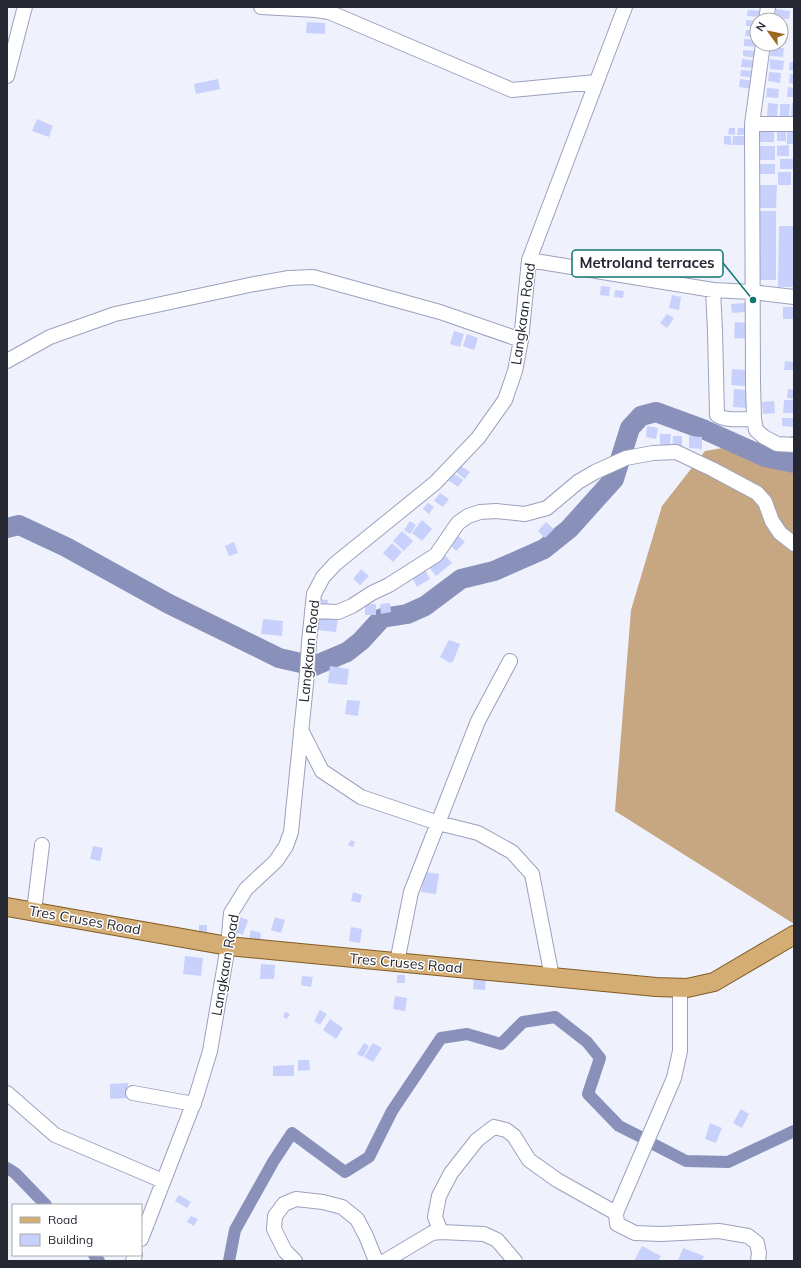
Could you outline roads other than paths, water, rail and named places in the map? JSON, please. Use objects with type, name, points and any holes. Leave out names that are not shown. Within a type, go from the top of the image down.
[{"type":"main road","name":"Tres Cruses Road","points":[[7,907],[228,946],[656,987],[680,988],[687,988],[714,982],[794,935]]},
{"type":"street","points":[[7,76],[25,7]]},
{"type":"street","points":[[261,7],[316,8],[329,12],[512,90],[596,82]]},
{"type":"street","name":"Langkaan Road","points":[[142,1236],[194,1104],[210,1051],[228,946],[231,913],[246,889],[276,861],[286,846],[291,832],[314,594],[323,577],[335,564],[435,483],[478,438],[505,400],[515,371],[521,340],[529,260],[625,7]]},
{"type":"street","points":[[762,52],[752,124],[754,419],[756,430],[764,436],[777,444],[794,445]]},
{"type":"street","points":[[752,124],[794,124]]},
{"type":"street","points":[[529,260],[713,290],[752,292],[794,297]]},
{"type":"street","points":[[7,361],[50,337],[115,314],[254,284],[289,278],[313,277],[440,312],[521,340]]},
{"type":"street","points":[[713,290],[717,415],[720,418],[726,419],[754,419]]},
{"type":"street","points":[[312,611],[338,612],[352,606],[372,593],[389,585],[436,554],[458,523],[468,516],[480,512],[496,511],[525,514],[547,508],[578,482],[595,472],[626,458],[653,453],[676,452],[757,493],[765,502],[772,521],[780,533],[794,544]]},
{"type":"street","points":[[396,962],[411,892],[478,721],[510,661]]},
{"type":"street","points":[[301,729],[322,771],[361,797],[438,823],[478,833],[512,852],[532,874],[552,977]]},
{"type":"street","points":[[34,911],[42,845]]},
{"type":"street","points":[[680,988],[680,1051],[674,1078],[616,1213],[617,1224],[635,1233],[661,1234],[719,1231],[748,1236],[758,1244],[758,1261]]},
{"type":"street","points":[[7,1093],[55,1136],[163,1181]]},
{"type":"street","points":[[133,1093],[194,1104]]},
{"type":"street","points":[[441,1232],[435,1217],[439,1196],[450,1173],[476,1140],[494,1127],[506,1130],[514,1136],[530,1160],[535,1164],[558,1180],[616,1213]]},
{"type":"street","points":[[295,1261],[285,1251],[274,1229],[275,1216],[284,1204],[296,1199],[323,1202],[342,1207],[357,1219],[376,1261]]},
{"type":"street","points":[[385,1261],[432,1232],[484,1234],[497,1240],[515,1261]]},
{"type":"waterway","points":[[7,528],[19,525],[66,547],[169,604],[279,658],[314,666],[347,652],[361,641],[382,618],[407,614],[425,606],[461,579],[494,571],[544,549],[569,529],[614,479],[630,428],[641,416],[656,412],[705,430],[765,457],[794,463]]},
{"type":"waterway","points":[[229,1261],[235,1230],[273,1162],[292,1133],[345,1172],[369,1157],[392,1111],[441,1038],[467,1034],[501,1044],[523,1022],[555,1017],[587,1042],[600,1058],[588,1094],[619,1126],[639,1136]]},
{"type":"waterway","points":[[655,1145],[686,1161],[728,1162],[794,1131]]},
{"type":"waterway","points":[[7,1168],[15,1173],[45,1204]]},
{"type":"waterway","points":[[95,1256],[99,1261]]},
{"type":"place","name":"Metroland terraces","points":[[753,300]]}]
